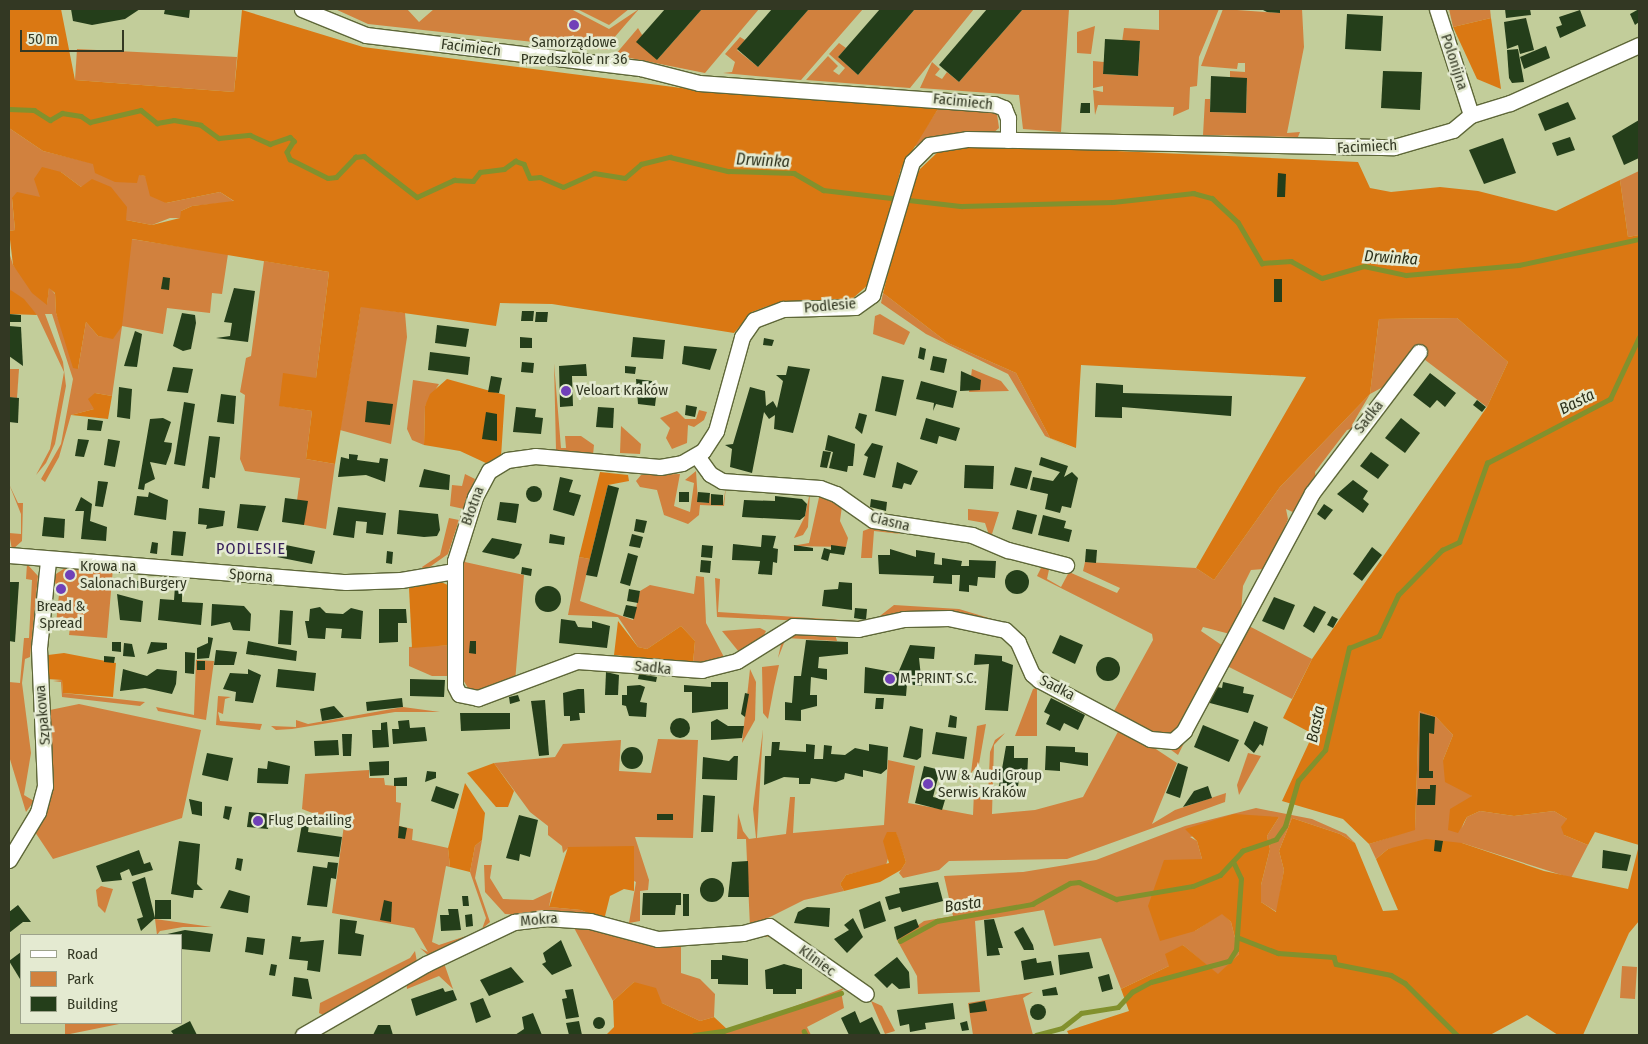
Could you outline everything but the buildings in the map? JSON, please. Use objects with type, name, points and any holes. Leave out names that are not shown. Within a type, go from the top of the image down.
[{"type":"street","name":"Facimiech","points":[[302,9],[366,35],[640,68],[699,84],[994,104],[1004,108],[1008,118],[1008,140],[1374,149],[1434,137],[1462,125],[1471,115],[1510,103],[1639,45]]},
{"type":"street","name":"Polonijna","points":[[1437,9],[1471,115]]},
{"type":"street","name":"Podlesie","points":[[697,456],[716,431],[748,327],[768,312],[849,307],[868,300],[880,280],[906,181],[916,156],[929,145],[951,139],[1008,140]]},
{"type":"street","name":"Sadka","points":[[459,694],[486,696],[577,662],[702,670],[737,661],[794,626],[858,629],[904,619],[950,618],[1006,630],[1018,642],[1032,674],[1039,680],[1150,739],[1173,741],[1184,731],[1312,493],[1419,352]]},
{"type":"street","name":"Ciasna","points":[[697,456],[710,474],[722,480],[820,488],[836,494],[873,520],[972,535],[1008,550],[1066,565]]},
{"type":"street","name":"Błotna","points":[[459,694],[454,672],[454,571],[475,497],[485,477],[500,463],[559,457],[660,467],[697,456]]},
{"type":"street","name":"Sporna","points":[[9,555],[48,561],[86,560],[346,582],[401,580],[454,571]]},
{"type":"street","name":"Szpakowa","points":[[9,860],[38,812],[45,786],[39,648],[48,561]]},
{"type":"street","name":"Mokra","points":[[303,1035],[384,985],[521,920],[569,918],[658,939],[743,933],[769,926]]},
{"type":"street","name":"Kliniec","points":[[769,926],[866,994]]},
{"type":"green space","points":[[335,9],[407,9],[419,22],[434,9],[571,9],[609,29],[639,9],[606,47],[608,50],[368,24]]},
{"type":"green space","points":[[577,9],[629,9],[609,25]]},
{"type":"green space","points":[[702,9],[759,9],[705,73],[615,55],[638,28],[657,60]]},
{"type":"green space","points":[[809,9],[863,9],[801,80],[723,73],[732,72],[735,62],[725,54],[740,37],[745,40],[737,50],[758,67]]},
{"type":"green space","points":[[915,9],[974,9],[910,88],[806,80],[828,56],[838,66],[833,71],[839,75],[845,68],[829,54],[839,43],[846,48],[838,57],[858,75]]},
{"type":"green space","points":[[1023,9],[1069,9],[1061,132],[1023,129],[1019,95],[920,88],[932,62],[940,69],[935,75],[942,79],[947,72],[959,82]]},
{"type":"green space","points":[[1144,9],[1219,9],[1199,57],[1197,86],[1190,87],[1189,109],[1173,116],[1174,107],[1098,105],[1095,115],[1093,90],[1103,92],[1103,86],[1093,88],[1093,61],[1104,62],[1103,74],[1138,76],[1140,42],[1122,42],[1124,28],[1159,30],[1159,10]]},
{"type":"green space","points":[[1223,9],[1280,13],[1280,9],[1302,9],[1304,47],[1287,133],[1300,132],[1298,137],[1203,135],[1205,99],[1210,99],[1210,112],[1246,113],[1247,78],[1230,78],[1230,71],[1245,72],[1245,63],[1238,63],[1237,69],[1201,66]]},
{"type":"green space","points":[[1449,9],[1490,9],[1491,18],[1453,27]]},
{"type":"green space","points":[[1095,26],[1091,54],[1077,53],[1077,32]]},
{"type":"green space","points":[[77,49],[237,57],[234,92],[75,80]]},
{"type":"green space","points":[[938,109],[986,111],[997,114],[999,128],[992,134],[947,134],[913,147]]},
{"type":"green space","points":[[9,128],[43,151],[145,176],[166,203],[220,192],[235,202],[192,206],[181,211],[181,218],[170,218],[152,225],[126,220],[89,185],[81,187],[61,172],[41,190],[40,198],[12,199],[15,230],[9,231]]},
{"type":"green space","points":[[1639,171],[1639,235],[1628,237],[1620,180]]},
{"type":"green space","points":[[131,239],[228,254],[222,294],[212,293],[210,313],[167,308],[163,334],[122,326],[112,396],[95,393],[94,409],[71,415],[59,457],[45,482],[41,479],[61,444],[73,379],[52,314],[45,314],[63,362],[66,386],[55,444],[46,463],[36,475],[50,449],[64,372],[37,315],[9,289],[9,252],[13,265],[47,304],[49,287],[55,294],[56,313],[78,369],[86,322],[98,336],[113,338],[121,326]]},
{"type":"green space","points":[[264,261],[329,272],[316,378],[282,406],[312,411],[306,459],[335,464],[326,529],[294,523],[300,478],[245,471],[240,459],[245,395],[240,392],[246,358],[251,356]]},
{"type":"green space","points":[[883,293],[948,343],[1016,373],[1050,438],[1076,450],[1045,436],[1008,374],[926,334],[881,303]]},
{"type":"green space","points":[[361,306],[405,313],[407,337],[391,444],[340,430]]},
{"type":"green space","points":[[880,314],[910,332],[904,345],[873,334],[875,316]]},
{"type":"green space","points":[[1457,318],[1508,362],[1487,407],[1412,350],[1383,387],[1370,394],[1379,319]]},
{"type":"green space","points":[[554,363],[561,448],[566,448],[565,436],[581,436],[594,445],[593,455],[556,450]]},
{"type":"green space","points":[[9,369],[19,369],[17,398],[9,397]]},
{"type":"green space","points":[[972,369],[1001,381],[1009,391],[969,392]]},
{"type":"green space","points":[[413,380],[439,384],[425,406],[424,445],[412,440],[407,429]]},
{"type":"green space","points":[[1370,394],[1352,425],[1355,428],[1347,430],[1315,472],[1316,480],[1295,513],[1286,509],[1288,519],[1277,547],[1264,569],[1251,570],[1243,586],[1241,612],[1230,634],[1203,627],[1201,631],[1223,646],[1173,736],[1151,735],[1114,711],[1153,640],[1152,634],[1037,576],[1041,568],[1037,562],[1050,565],[1047,579],[1061,587],[1069,572],[1117,593],[1120,588],[1083,571],[1085,562],[1196,568],[1214,580],[1280,487]]},
{"type":"green space","points":[[699,410],[707,412],[704,420],[694,427],[688,425],[687,443],[672,449],[666,438],[670,428],[660,418],[677,411],[685,419],[696,419]]},
{"type":"green space","points":[[621,426],[641,444],[640,454],[620,453]]},
{"type":"green space","points":[[696,471],[698,502],[709,503],[710,493],[711,505],[723,505],[726,486],[724,506],[700,505],[699,515],[688,524],[664,515],[657,490],[640,487],[636,481],[641,475],[680,474],[674,506],[690,512],[694,483],[685,480]]},
{"type":"green space","points":[[465,474],[475,479],[464,509],[450,506],[452,485],[462,486]]},
{"type":"green space","points":[[9,484],[18,503],[23,503],[22,541],[12,550],[9,533],[21,534],[21,514]]},
{"type":"green space","points":[[810,492],[808,527],[803,535],[794,538],[805,516]]},
{"type":"green space","points":[[820,493],[842,506],[840,521],[848,538],[846,547],[792,546],[809,543]]},
{"type":"green space","points":[[968,509],[999,512],[992,534],[997,538],[989,535],[985,523],[968,520]]},
{"type":"green space","points":[[449,518],[459,520],[448,554],[424,571],[422,567],[440,555]]},
{"type":"green space","points":[[876,526],[901,534],[874,531],[872,558],[861,558],[863,531]]},
{"type":"green space","points":[[468,550],[465,562],[524,575],[515,682],[482,692],[468,688],[462,678],[463,552]]},
{"type":"green space","points":[[579,557],[590,559],[580,601],[633,620],[640,591],[650,585],[694,594],[696,576],[704,577],[706,623],[725,659],[691,667],[614,658],[693,663],[695,641],[681,626],[647,649],[638,647],[618,617],[568,615]]},
{"type":"green space","points":[[27,564],[38,576],[30,657],[25,659],[22,683],[31,753],[24,795],[34,801],[26,812],[9,756],[9,682],[20,683],[24,638],[29,638],[32,580],[26,579]]},
{"type":"green space","points":[[68,566],[113,568],[107,638],[69,635],[70,627],[56,624],[59,594],[53,576]]},
{"type":"green space","points":[[715,578],[720,579],[718,612],[856,621],[876,619],[894,605],[959,609],[1002,622],[871,624],[717,617]]},
{"type":"green space","points":[[1249,626],[1312,659],[1292,699],[1229,667],[1213,686],[1178,755],[1167,747]]},
{"type":"green space","points":[[760,628],[766,631],[763,637],[739,652],[722,631]]},
{"type":"green space","points":[[781,633],[835,634],[837,641],[786,638],[778,658],[781,644],[774,640]]},
{"type":"green space","points":[[451,645],[450,676],[432,676],[409,666],[409,647]]},
{"type":"green space","points":[[196,660],[214,661],[206,720],[158,711],[156,707],[194,715]]},
{"type":"green space","points":[[779,665],[768,719],[763,713],[762,667]]},
{"type":"green space","points":[[750,669],[756,682],[755,720],[742,743]]},
{"type":"green space","points":[[62,680],[63,693],[145,702],[140,706],[62,697],[61,682],[53,681]]},
{"type":"green space","points":[[1041,686],[1037,688],[1037,736],[1015,736],[1033,689]]},
{"type":"green space","points":[[218,696],[231,697],[225,699],[223,714],[218,712],[220,721],[262,724],[260,730],[216,725]]},
{"type":"green space","points":[[79,704],[201,730],[182,818],[53,859],[35,832],[53,786],[50,710]]},
{"type":"green space","points":[[403,707],[440,712],[395,712],[292,729],[276,730],[271,726],[296,727],[296,720],[308,724]]},
{"type":"green space","points":[[1419,711],[1436,717],[1453,735],[1443,760],[1472,796],[1462,828],[1467,817],[1480,811],[1514,816],[1554,811],[1567,819],[1564,835],[1588,845],[1571,878],[1462,843],[1388,849],[1376,859],[1369,844],[1415,829]]},
{"type":"green space","points":[[986,724],[979,764],[971,773],[977,726]]},
{"type":"green space","points":[[1121,726],[1177,763],[1152,824],[1175,810],[1226,793],[1225,802],[1067,859],[949,861],[939,870],[903,878],[899,873],[906,862],[896,833],[886,865],[846,875],[840,884],[844,891],[804,900],[750,927],[746,839],[737,839],[738,813],[743,831],[749,839],[756,838],[753,809],[763,729],[757,838],[786,834],[790,797],[795,797],[793,833],[884,825],[888,760],[915,766],[908,803],[973,815],[974,792],[968,784],[975,787],[975,797],[988,796],[990,752],[995,740],[1005,733],[994,745],[992,814],[1035,810],[1083,797]]},
{"type":"green space","points":[[658,739],[698,740],[693,838],[635,837],[649,880],[648,890],[640,891],[640,921],[629,923],[636,882],[569,847],[563,853],[562,846],[548,835],[548,826],[530,812],[494,763],[555,757],[563,744],[621,740],[619,771],[651,773]]},
{"type":"green space","points":[[1248,753],[1261,756],[1239,795],[1237,785]]},
{"type":"green space","points":[[369,770],[369,778],[384,778],[385,785],[396,786],[396,802],[401,803],[399,826],[413,829],[412,840],[448,848],[450,867],[446,866],[432,942],[439,945],[466,936],[467,940],[430,957],[420,948],[428,952],[414,928],[332,913],[344,825],[302,809],[305,774]]},
{"type":"green space","points":[[1256,808],[1312,819],[1346,834],[1355,843],[1340,834],[1292,818],[1279,851],[1284,870],[1277,912],[1261,902],[1261,885],[1270,849],[1267,836],[1279,817],[1190,837],[1197,841],[1202,859],[1195,931],[1222,913],[1231,922],[1239,954],[1218,975],[1183,945],[1169,966],[1121,989],[1101,938],[1054,946],[1044,910],[975,921],[980,992],[918,994],[917,976],[897,940],[924,921],[953,916],[944,876],[1023,872],[1096,860],[1185,826]]},
{"type":"green space","points":[[482,840],[475,878],[490,922],[482,929],[486,918],[470,872],[475,846]]},
{"type":"green space","points":[[484,865],[492,865],[490,878],[503,899],[533,900],[552,891],[549,907],[581,910],[604,920],[505,914],[485,892]]},
{"type":"green space","points":[[101,886],[113,889],[105,913],[98,906],[96,890]]},
{"type":"green space","points":[[155,919],[212,927],[183,927],[160,931],[157,934]]},
{"type":"green space","points":[[572,924],[681,944],[681,973],[700,979],[715,994],[714,1017],[700,1021],[662,1003],[634,982],[613,1001]]},
{"type":"green space","points":[[766,934],[772,934],[845,988],[841,991],[844,1008],[807,1027],[811,1035],[717,1035],[844,988],[772,936],[764,937]]},
{"type":"green space","points":[[415,951],[417,962],[323,1015],[319,1013],[320,1003],[410,958]]},
{"type":"green space","points":[[444,963],[453,989],[439,976],[407,989],[406,980]]},
{"type":"green space","points":[[1622,966],[1637,967],[1635,999],[1620,998]]},
{"type":"green space","points":[[1033,992],[1023,998],[1033,1035],[973,1035],[968,1003]]},
{"type":"green space","points":[[871,1001],[882,1006],[895,1031],[885,1034]]},
{"type":"green space","points":[[65,1024],[119,1024],[65,1035]]},
{"type":"shaded area","points":[[9,9],[61,9],[75,80],[234,92],[242,10],[363,47],[697,90],[938,109],[901,169],[870,283],[851,300],[768,306],[752,312],[734,333],[552,304],[500,303],[496,326],[361,307],[335,464],[306,459],[312,411],[279,406],[283,373],[316,378],[329,272],[132,239],[122,326],[113,339],[98,336],[86,322],[78,369],[73,368],[56,313],[55,293],[49,288],[47,305],[32,293],[13,265],[9,231],[15,230],[12,198],[17,192],[40,197],[34,179],[42,167],[61,172],[81,187],[92,179],[111,187],[127,207],[126,220],[152,225],[180,218],[181,211],[192,206],[234,201],[220,192],[166,203],[150,196],[145,176],[139,175],[137,183],[115,182],[95,173],[93,164],[43,151],[9,128]]},
{"type":"shaded area","points":[[1491,18],[1501,89],[1477,79],[1453,27]]},
{"type":"shaded area","points":[[960,144],[1358,162],[1370,188],[1391,192],[1440,187],[1478,191],[1556,211],[1620,180],[1628,237],[1639,235],[1639,845],[1595,832],[1588,845],[1564,835],[1561,827],[1567,819],[1554,811],[1514,816],[1480,811],[1467,817],[1458,833],[1448,830],[1450,809],[1472,796],[1445,782],[1443,760],[1453,735],[1436,717],[1419,711],[1415,830],[1369,844],[1343,819],[1282,801],[1313,734],[1283,718],[1312,659],[1487,407],[1508,362],[1457,318],[1379,319],[1370,394],[1280,487],[1214,580],[1196,568],[1306,377],[1081,365],[1076,448],[1050,438],[1016,373],[948,343],[883,293],[909,191],[920,169],[939,151]]},
{"type":"shaded area","points":[[9,289],[24,299],[37,315],[9,314]]},
{"type":"shaded area","points":[[447,379],[505,395],[501,457],[488,464],[460,451],[424,445],[425,406],[430,394]]},
{"type":"shaded area","points":[[95,393],[112,396],[108,419],[71,415],[94,409],[88,399]]},
{"type":"shaded area","points":[[600,472],[628,475],[629,481],[608,485],[590,559],[579,557]]},
{"type":"shaded area","points":[[441,582],[450,586],[451,645],[412,648],[409,588]]},
{"type":"shaded area","points":[[618,621],[638,647],[647,649],[681,626],[695,641],[693,663],[614,655]]},
{"type":"shaded area","points":[[64,653],[116,663],[113,697],[63,693],[62,680],[47,679],[48,655]]},
{"type":"shaded area","points":[[494,763],[514,791],[508,807],[496,807],[467,773]]},
{"type":"shaded area","points":[[465,783],[485,813],[482,840],[475,846],[470,872],[450,867],[448,848]]},
{"type":"shaded area","points":[[1234,814],[1279,817],[1267,836],[1270,849],[1261,885],[1261,902],[1276,912],[1284,870],[1279,851],[1292,818],[1340,834],[1355,843],[1383,911],[1398,910],[1376,859],[1388,849],[1426,839],[1462,843],[1544,871],[1628,889],[1639,845],[1639,921],[1629,933],[1583,1035],[1558,1035],[1527,1015],[1490,1035],[1069,1035],[1067,1031],[1129,1011],[1121,989],[1169,966],[1165,954],[1183,945],[1218,974],[1239,954],[1231,922],[1222,914],[1195,931],[1160,941],[1148,906],[1164,860],[1202,859],[1197,841],[1185,829]]},
{"type":"shaded area","points":[[887,832],[896,832],[899,840],[906,862],[901,870],[880,882],[844,891],[840,884],[846,875],[889,863],[883,841]]},
{"type":"shaded area","points":[[634,846],[634,891],[624,889],[610,896],[604,920],[581,910],[549,907],[568,847]]},
{"type":"shaded area","points":[[634,982],[656,988],[662,1003],[700,1021],[714,1017],[729,1031],[717,1035],[606,1035],[614,1027],[613,1001]]},
{"type":"waterway","name":"Drwinka","points":[[9,109],[34,110],[50,120],[62,113],[81,116],[90,122],[141,110],[157,123],[174,120],[201,125],[219,138],[250,135],[270,144],[290,137],[294,141],[287,152],[290,159],[328,178],[336,177],[355,157],[364,156],[417,197],[454,180],[473,181],[480,172],[504,169],[515,161],[524,164],[530,178],[540,177],[563,187],[594,173],[625,178],[641,164],[670,157],[728,171],[794,173],[823,190],[962,206],[1113,202],[1193,193],[1212,198],[1238,222],[1262,263],[1291,261],[1322,278],[1364,266],[1406,275],[1519,265],[1639,239]]},
{"type":"waterway","name":"Basta","points":[[900,941],[937,921],[1032,904],[1070,883],[1079,882],[1116,899],[1193,886],[1220,875],[1242,851],[1276,839],[1285,826],[1298,781],[1325,750],[1349,648],[1379,636],[1398,595],[1442,550],[1459,542],[1487,463],[1610,399],[1639,337]]},
{"type":"waterway","points":[[1036,1035],[1062,1028],[1081,1013],[1118,1007],[1132,992],[1151,982],[1229,961],[1236,950],[1241,879],[1234,864]]},
{"type":"waterway","points":[[1237,937],[1278,953],[1334,957],[1336,964],[1391,975],[1405,983],[1457,1035]]},
{"type":"waterway","name":"Basta","points":[[694,1035],[724,1031],[841,993]]},
{"type":"waterway","points":[[804,1031],[806,1035]]},
{"type":"place","name":"Samorządowe Przedszkole nr 36","points":[[574,25]]},
{"type":"place","name":"Veloart Kraków","points":[[566,391]]},
{"type":"place","name":"Krowa na Salonach Burgery","points":[[70,575]]},
{"type":"place","name":"Bread & Spread","points":[[61,589]]},
{"type":"place","name":"M-PRINT S.C.","points":[[890,679]]},
{"type":"place","name":"VW & Audi Group Serwis Kraków","points":[[928,784]]},
{"type":"place","name":"Flug Detailing","points":[[258,821]]},
{"type":"district","name":"PODLESIE","points":[[251,549]]}]
